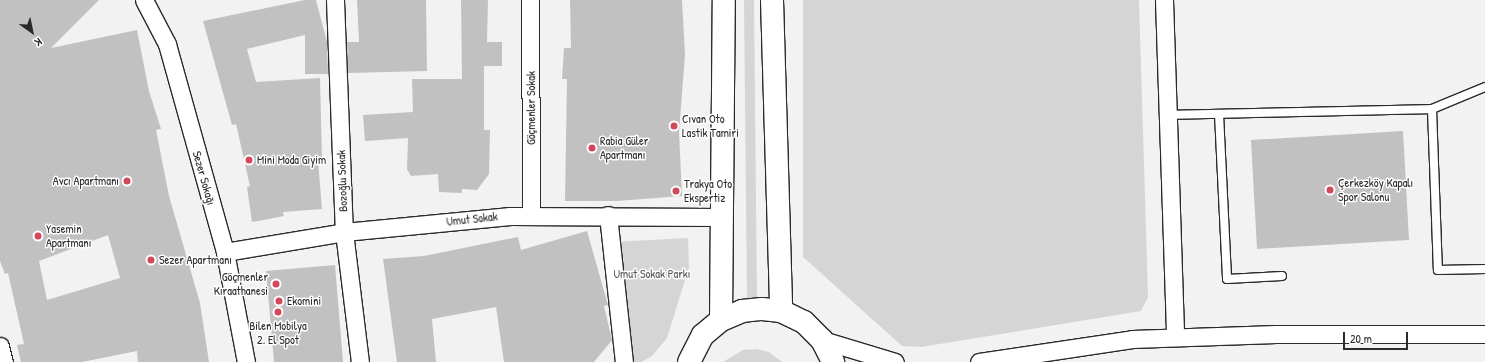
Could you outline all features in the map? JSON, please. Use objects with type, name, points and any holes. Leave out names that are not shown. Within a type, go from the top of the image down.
[{"type":"main road","points":[[721,320],[724,0]]},
{"type":"main road","points":[[772,0],[781,311]]},
{"type":"main road","points":[[688,359],[703,334],[721,320],[742,311],[781,311],[804,322],[822,340],[833,362]]},
{"type":"street","name":"Bozoğlu Sokak","points":[[335,0],[344,232],[360,362]]},
{"type":"street","name":"Göçmenler Sokak","points":[[530,0],[531,216]]},
{"type":"street","points":[[1164,0],[1175,338]]},
{"type":"street","name":"Sezer Sokağı","points":[[149,1],[168,44],[225,252],[246,362]]},
{"type":"street","name":"Umut Sokak","points":[[225,252],[344,232],[531,216],[608,215],[721,217]]},
{"type":"street","points":[[608,215],[624,362]]},
{"type":"street","points":[[978,362],[1132,339],[1276,334],[1485,334]]},
{"type":"street","points":[[822,340],[895,362]]},
{"type":"street","points":[[0,346],[4,362]]},
{"type":"lane","points":[[1168,115],[1432,109],[1485,87]]},
{"type":"lane","points":[[1432,109],[1438,270],[1485,268]]},
{"type":"lane","points":[[1219,114],[1227,279],[1282,276]]},
{"type":"green space","points":[[744,0],[754,0],[757,301],[747,300]]},
{"type":"green space","points":[[803,0],[1139,0],[1148,297],[1141,311],[921,347],[902,346],[803,257]]},
{"type":"green space","name":"Umut Sokak Parkı","points":[[688,238],[689,267],[667,338],[652,356],[641,362],[628,362],[614,242]]},
{"type":"green space","points":[[756,349],[769,352],[782,362],[723,362],[743,350]]},
{"type":"building","points":[[0,0],[99,0],[51,48],[137,30],[149,91],[161,129],[156,130],[169,196],[200,303],[209,362],[138,362],[137,351],[82,362],[21,362],[17,345],[24,344],[8,273],[5,274],[0,261]],"holes":[[[108,235],[120,278],[47,300],[39,261]]]},
{"type":"building","points":[[305,0],[316,0],[327,42],[328,74],[305,74],[305,35],[247,49],[256,82],[320,78],[322,160],[318,160],[322,209],[283,212],[284,216],[252,222],[247,187],[250,186],[236,124],[232,125],[203,21]]},
{"type":"building","points":[[357,0],[426,0],[427,71],[348,73],[347,42],[359,42]]},
{"type":"building","points":[[461,0],[488,0],[487,42],[502,42],[502,66],[484,66],[484,130],[490,130],[489,174],[477,190],[462,189],[462,193],[439,192],[438,174],[411,176],[407,169],[408,138],[365,141],[363,115],[413,112],[412,79],[462,79]]},
{"type":"building","points":[[570,0],[682,0],[685,55],[679,132],[682,196],[617,201],[565,201],[567,79],[562,79],[564,48],[571,48]]},
{"type":"building","name":"Çerkezköy Kapalı Spor Salonu","points":[[1403,131],[1409,240],[1257,249],[1251,140]]},
{"type":"building","points":[[587,231],[608,305],[604,306],[612,340],[594,362],[504,362],[496,307],[432,319],[436,362],[397,362],[383,259],[424,256],[518,237],[521,250]]},
{"type":"building","points":[[335,265],[343,362],[274,362],[266,271]]},
{"type":"place","name":"Cıvan Oto Lastik Tamiri","points":[[674,126]]},
{"type":"place","name":"Rabia Güler Apartmanı","points":[[592,148]]},
{"type":"place","name":"Mini Moda Giyim","points":[[249,160]]},
{"type":"place","name":"Avcı Apartmanı","points":[[127,181]]},
{"type":"place","name":"Çerkezköy Kapalı Spor Salonu","points":[[1330,190]]},
{"type":"place","name":"Trakya Oto Ekspertiz","points":[[676,191]]},
{"type":"place","name":"Yasemin Apartmanı","points":[[38,236]]},
{"type":"place","name":"Sezer Apartmanı","points":[[151,260]]},
{"type":"place","name":"Göçmenler Kıraathanesi","points":[[276,284]]},
{"type":"place","name":"Ekomini","points":[[279,301]]},
{"type":"place","name":"Bilen Mobilya 2. El Spot","points":[[278,312]]}]
